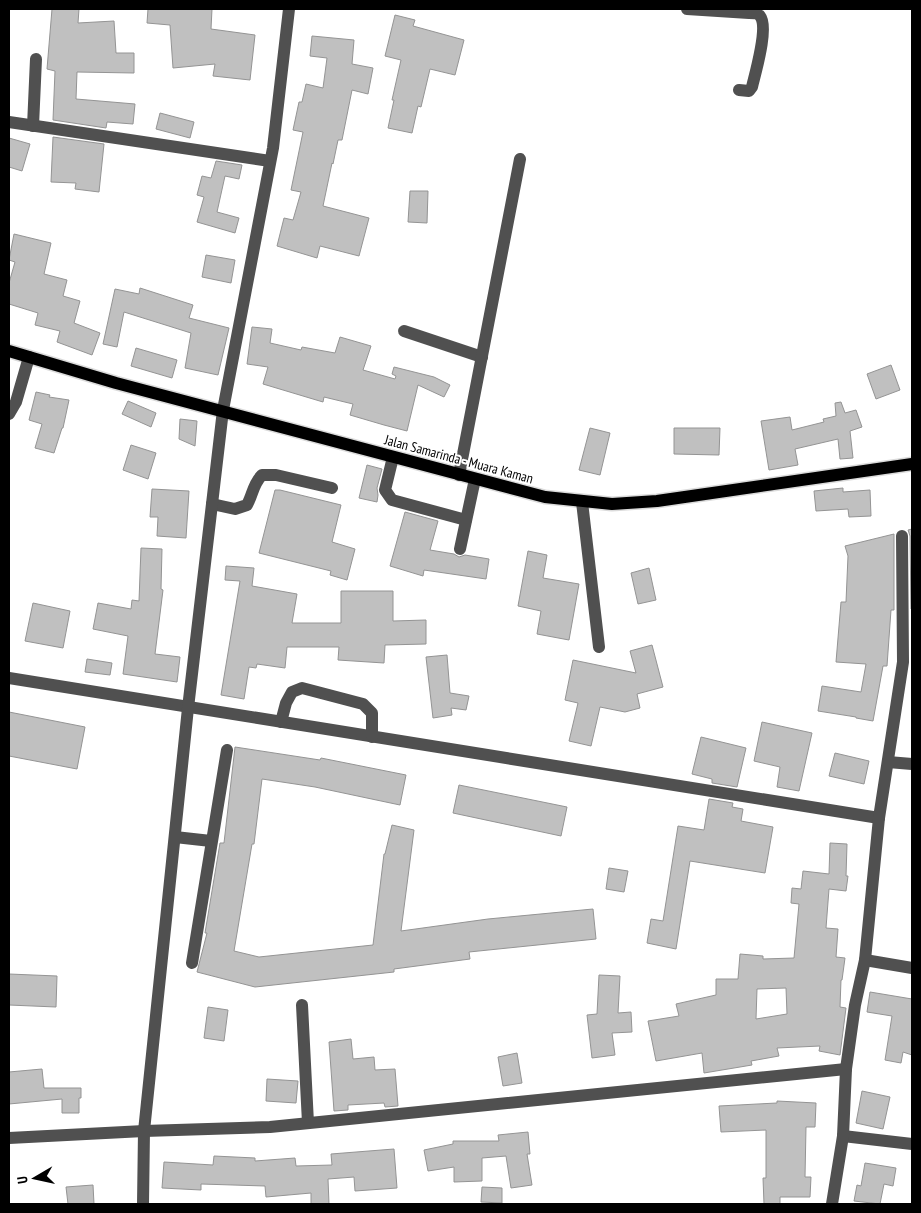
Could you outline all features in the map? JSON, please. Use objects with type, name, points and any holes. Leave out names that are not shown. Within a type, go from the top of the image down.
[{"type":"main road","name":"Jalan Samarinda - Muara Kaman","points":[[9,351],[116,383],[223,410],[459,475],[545,497],[582,502],[612,504],[657,501],[912,464]]},
{"type":"street","points":[[143,1204],[144,1131],[188,708],[223,410],[270,161],[287,34],[288,9]]},
{"type":"street","points":[[687,9],[758,14],[762,18],[762,42],[752,87],[749,91],[739,90]]},
{"type":"street","points":[[33,126],[36,59]]},
{"type":"street","points":[[9,122],[270,161]]},
{"type":"street","points":[[459,475],[520,158]]},
{"type":"street","points":[[404,331],[482,357]]},
{"type":"street","points":[[9,414],[16,402],[29,357]]},
{"type":"street","points":[[393,457],[385,490],[392,500],[466,520]]},
{"type":"street","points":[[212,504],[235,508],[247,505],[255,482],[262,475],[276,475],[332,488]]},
{"type":"street","points":[[460,549],[475,479]]},
{"type":"street","points":[[582,502],[599,647]]},
{"type":"street","points":[[832,1204],[843,1136],[846,1069],[865,960],[879,818],[908,660],[902,536]]},
{"type":"street","points":[[9,678],[879,818]]},
{"type":"street","points":[[281,722],[286,703],[292,692],[302,688],[363,704],[372,713],[372,737]]},
{"type":"street","points":[[192,963],[227,750]]},
{"type":"street","points":[[888,762],[912,764]]},
{"type":"street","points":[[175,837],[211,841]]},
{"type":"street","points":[[865,960],[912,968]]},
{"type":"street","points":[[302,1005],[308,1123]]},
{"type":"street","points":[[9,1138],[270,1127],[846,1069]]},
{"type":"street","points":[[843,1136],[912,1144]]},
{"type":"building","points":[[52,9],[79,9],[78,23],[114,21],[116,53],[134,53],[134,73],[77,72],[76,99],[135,104],[133,124],[107,122],[106,128],[53,120],[55,71],[47,69]]},
{"type":"building","points":[[148,9],[212,9],[211,29],[255,35],[250,80],[213,76],[215,64],[173,68],[170,25],[147,23]]},
{"type":"building","points":[[395,15],[415,20],[413,26],[464,40],[455,75],[430,69],[421,107],[418,106],[412,133],[388,128],[401,60],[385,56]]},
{"type":"building","points":[[312,36],[354,40],[352,64],[373,68],[368,94],[352,90],[342,140],[338,140],[323,206],[369,218],[359,256],[320,246],[317,258],[277,246],[284,218],[293,220],[301,192],[291,190],[303,132],[293,130],[299,102],[302,102],[306,84],[323,88],[327,58],[310,56]]},
{"type":"building","points":[[160,113],[194,122],[190,138],[156,129]]},
{"type":"building","points":[[53,137],[104,144],[99,192],[75,189],[76,183],[51,182]]},
{"type":"building","points":[[9,138],[30,144],[22,171],[9,167]]},
{"type":"building","points":[[216,161],[242,165],[239,179],[225,176],[217,212],[239,218],[235,233],[197,222],[204,197],[197,195],[202,176],[211,178]]},
{"type":"building","points":[[410,191],[428,191],[427,223],[408,222]]},
{"type":"building","points":[[14,234],[51,243],[44,274],[67,280],[63,296],[80,301],[74,323],[100,333],[92,355],[57,342],[60,331],[35,325],[38,313],[9,304],[9,283],[15,262],[9,260]]},
{"type":"building","points":[[206,255],[235,260],[231,283],[202,277]]},
{"type":"building","points":[[140,288],[193,305],[189,318],[229,328],[218,375],[185,368],[191,333],[124,312],[117,347],[103,344],[115,289],[139,294]]},
{"type":"building","points":[[252,327],[272,329],[270,343],[301,350],[302,347],[335,353],[340,337],[371,346],[363,370],[395,379],[396,376],[392,374],[394,367],[434,377],[450,385],[444,397],[418,385],[407,431],[384,425],[350,415],[353,404],[324,397],[323,402],[263,384],[268,367],[247,364]]},
{"type":"building","points":[[136,348],[177,360],[172,378],[131,366]]},
{"type":"building","points":[[891,365],[900,390],[876,399],[867,374]]},
{"type":"building","points":[[36,392],[50,395],[49,397],[69,400],[63,428],[54,453],[35,448],[42,424],[29,420]]},
{"type":"building","points":[[128,401],[156,413],[151,427],[122,414]]},
{"type":"building","points":[[841,402],[845,413],[856,410],[862,427],[850,431],[853,458],[840,459],[838,439],[795,449],[798,465],[769,470],[761,421],[790,417],[792,430],[824,422],[823,419],[836,416],[835,403]]},
{"type":"building","points":[[180,419],[197,421],[195,446],[179,439]]},
{"type":"building","points":[[590,428],[610,433],[600,475],[579,470]]},
{"type":"building","points":[[674,428],[720,428],[719,455],[674,454]]},
{"type":"building","points":[[131,445],[156,453],[148,479],[123,470]]},
{"type":"building","points":[[367,465],[382,469],[377,488],[377,502],[359,498]]},
{"type":"building","points":[[843,488],[843,492],[870,490],[871,516],[849,517],[848,509],[816,511],[814,491]]},
{"type":"building","points":[[152,489],[189,491],[186,538],[157,536],[158,517],[150,517]]},
{"type":"building","points":[[275,490],[341,505],[332,542],[355,549],[347,580],[330,575],[331,571],[259,553]]},
{"type":"building","points":[[405,512],[438,521],[430,550],[454,554],[459,557],[465,555],[489,559],[486,579],[424,570],[423,576],[390,566]]},
{"type":"building","points":[[912,529],[911,609],[910,536],[908,530]]},
{"type":"building","points":[[894,534],[894,610],[891,610],[887,666],[883,666],[873,721],[818,711],[822,686],[861,692],[866,664],[836,662],[841,602],[846,602],[848,556],[845,546]]},
{"type":"building","points":[[141,548],[162,549],[161,589],[163,590],[155,654],[180,657],[177,682],[123,674],[128,636],[93,629],[98,603],[131,609],[132,600],[139,601]]},
{"type":"building","points":[[528,551],[547,555],[543,578],[579,584],[569,640],[537,634],[541,611],[518,606]]},
{"type":"building","points":[[226,566],[254,568],[252,586],[297,594],[292,623],[341,623],[341,591],[393,591],[393,621],[426,620],[426,644],[385,645],[384,663],[338,660],[339,647],[287,647],[285,668],[257,664],[256,668],[249,667],[244,699],[221,695],[240,581],[225,580]]},
{"type":"building","points":[[649,568],[656,600],[638,604],[631,573]]},
{"type":"building","points":[[33,603],[70,611],[63,648],[25,641]]},
{"type":"building","points":[[652,645],[663,687],[637,694],[640,708],[625,712],[600,707],[591,746],[569,741],[578,703],[565,700],[573,660],[636,673],[630,651]]},
{"type":"building","points":[[447,655],[450,693],[469,696],[466,710],[451,708],[452,715],[433,718],[426,657]]},
{"type":"building","points":[[87,659],[112,663],[110,675],[85,672]]},
{"type":"building","points":[[9,712],[85,727],[77,769],[9,756]]},
{"type":"building","points":[[762,722],[812,733],[799,791],[777,787],[780,767],[754,761]]},
{"type":"building","points":[[701,737],[746,748],[737,787],[712,783],[712,779],[692,774]]},
{"type":"building","points":[[235,747],[320,760],[321,758],[406,775],[400,805],[315,787],[262,779],[254,844],[252,844],[234,951],[259,957],[373,945],[384,854],[392,825],[414,830],[401,931],[488,919],[593,909],[596,939],[469,952],[470,959],[394,969],[394,972],[255,987],[197,972],[207,933],[205,933],[220,843],[224,843]]},
{"type":"building","points":[[835,753],[869,761],[864,784],[829,776]]},
{"type":"building","points":[[459,785],[567,807],[561,836],[453,813]]},
{"type":"building","points":[[709,799],[733,803],[732,807],[743,809],[741,821],[773,827],[765,873],[690,861],[676,949],[647,943],[651,919],[663,921],[678,826],[704,830]]},
{"type":"building","points":[[830,843],[847,844],[846,876],[848,876],[846,891],[829,889],[826,928],[838,929],[836,957],[845,958],[841,980],[840,1007],[846,1008],[840,1055],[819,1051],[820,1046],[777,1048],[779,1056],[751,1061],[752,1065],[704,1073],[702,1053],[656,1061],[648,1021],[679,1016],[676,1004],[716,995],[716,979],[738,979],[740,954],[763,956],[763,959],[794,958],[799,904],[791,903],[792,888],[801,889],[803,871],[829,874]],"holes":[[[786,988],[787,1014],[756,1019],[757,989]]]},
{"type":"building","points":[[609,868],[628,871],[624,892],[606,889]]},
{"type":"building","points":[[9,974],[57,976],[56,1007],[9,1005]]},
{"type":"building","points":[[599,975],[620,976],[618,1013],[631,1012],[632,1032],[612,1033],[615,1055],[592,1058],[587,1015],[597,1014]]},
{"type":"building","points":[[870,992],[912,999],[912,1055],[903,1052],[901,1063],[885,1060],[892,1016],[867,1012]]},
{"type":"building","points":[[208,1007],[228,1010],[224,1041],[204,1038]]},
{"type":"building","points":[[351,1039],[353,1059],[374,1057],[375,1070],[395,1069],[398,1106],[385,1107],[384,1103],[348,1105],[348,1110],[334,1111],[329,1042]]},
{"type":"building","points":[[517,1053],[522,1083],[503,1086],[498,1057]]},
{"type":"building","points":[[42,1069],[44,1088],[81,1088],[79,1113],[62,1113],[62,1099],[9,1104],[9,1072]]},
{"type":"building","points":[[267,1079],[298,1081],[296,1103],[266,1101]]},
{"type":"building","points":[[862,1091],[890,1097],[883,1129],[856,1123]]},
{"type":"building","points":[[777,1101],[816,1103],[815,1127],[806,1127],[805,1177],[811,1177],[810,1197],[780,1197],[780,1204],[764,1204],[763,1178],[766,1178],[766,1130],[721,1132],[719,1106],[777,1103]]},
{"type":"building","points":[[528,1132],[530,1154],[527,1154],[532,1185],[511,1188],[506,1156],[482,1158],[482,1181],[454,1182],[454,1167],[428,1171],[424,1150],[453,1144],[453,1141],[499,1141],[498,1135]]},
{"type":"building","points":[[394,1149],[397,1188],[355,1191],[354,1177],[328,1179],[329,1204],[311,1204],[311,1193],[266,1197],[265,1186],[201,1184],[201,1190],[162,1188],[164,1162],[213,1165],[214,1156],[255,1158],[255,1161],[295,1158],[296,1166],[332,1165],[331,1154]]},
{"type":"building","points":[[865,1163],[896,1168],[893,1186],[884,1184],[880,1204],[854,1201],[857,1185],[861,1186]]},
{"type":"building","points":[[93,1185],[94,1204],[68,1204],[66,1187]]},
{"type":"building","points":[[482,1187],[502,1188],[502,1203],[481,1202]]}]
